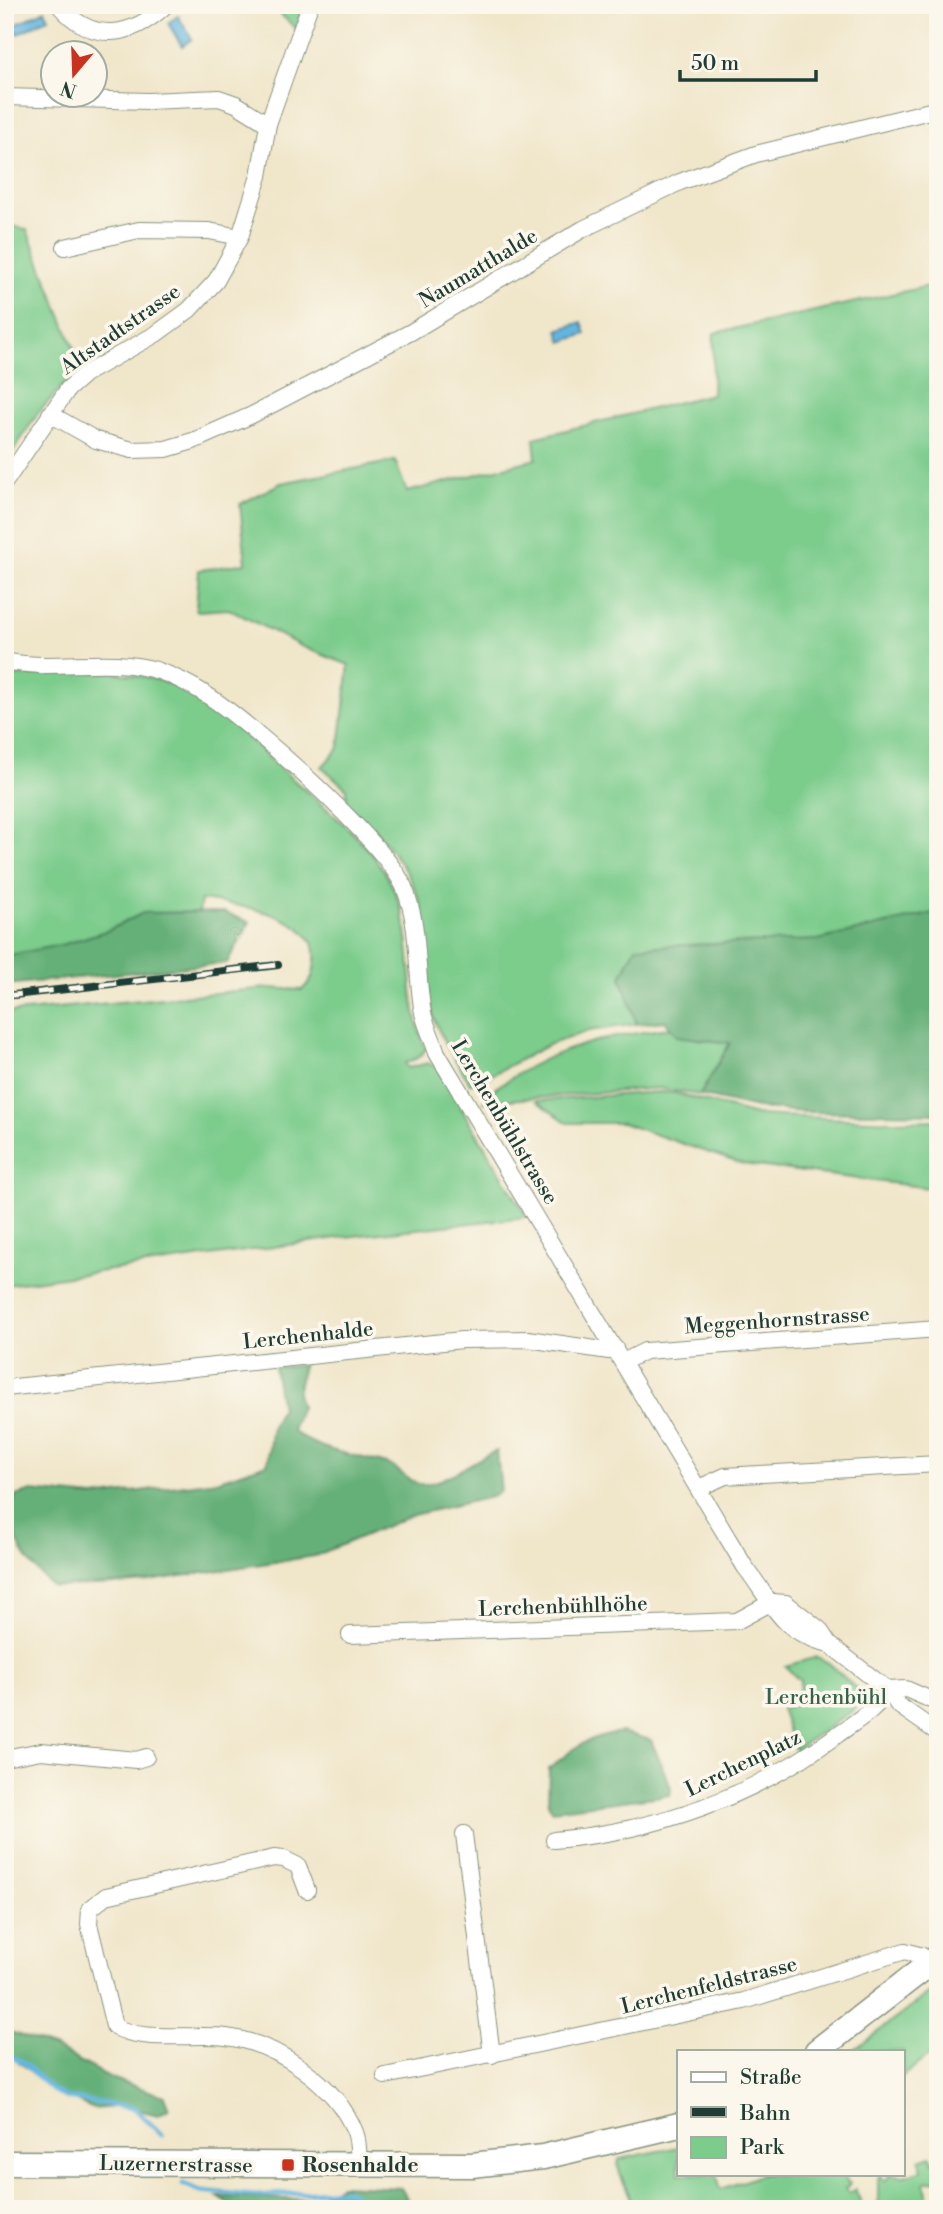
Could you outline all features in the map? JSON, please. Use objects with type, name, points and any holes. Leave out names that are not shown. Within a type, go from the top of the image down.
[{"type":"main road","points":[[818,2050],[935,1960]]},
{"type":"main road","name":"Luzernerstrasse","points":[[5,2164],[508,2162],[612,2143],[677,2126]]},
{"type":"street","points":[[59,5],[73,21],[90,30],[104,32],[129,30],[150,20],[166,5]]},
{"type":"street","name":"Altstadtstrasse","points":[[5,482],[68,389],[85,374],[156,334],[189,310],[216,281],[240,237],[259,176],[268,124],[310,5]]},
{"type":"street","points":[[5,97],[148,100],[219,98],[236,104],[268,124]]},
{"type":"street","name":"Naumatthalde","points":[[50,414],[96,440],[132,450],[166,449],[193,441],[252,415],[399,338],[583,229],[680,182],[756,154],[938,109]]},
{"type":"street","points":[[65,247],[139,230],[209,231],[240,237]]},
{"type":"street","name":"Lerchenbühlstrasse","points":[[5,661],[37,667],[126,665],[159,671],[195,688],[233,714],[362,830],[404,886],[415,925],[424,1014],[438,1053],[745,1567],[772,1602],[786,1604],[819,1629],[829,1644],[888,1690],[898,1705],[938,1733]]},
{"type":"street","name":"Meggenhornstrasse","points":[[619,1355],[938,1329]]},
{"type":"street","name":"Lerchenhalde","points":[[5,1388],[463,1340],[528,1339],[609,1351],[619,1355]]},
{"type":"street","points":[[699,1488],[725,1476],[938,1464]]},
{"type":"street","name":"Lerchenbühlhöhe","points":[[350,1636],[737,1621],[772,1602]]},
{"type":"street","name":"Lerchenbühlstrasse","points":[[888,1690],[906,1689],[938,1703]]},
{"type":"street","name":"Lerchenplatz","points":[[554,1840],[601,1836],[704,1808],[764,1780],[822,1746],[879,1705],[888,1690]]},
{"type":"street","points":[[5,1758],[41,1751],[136,1760],[146,1757]]},
{"type":"street","points":[[464,1834],[492,2055]]},
{"type":"street","points":[[307,1890],[298,1866],[284,1859],[274,1858],[106,1896],[90,1909],[89,1924],[114,2026],[132,2033],[226,2036],[278,2053],[305,2071],[338,2104],[357,2136],[359,2164]]},
{"type":"street","name":"Lerchenfeldstrasse","points":[[385,2076],[744,2001],[905,1951],[935,1960]]},
{"type":"green space","points":[[271,5],[304,5],[296,29]]},
{"type":"green space","points":[[5,224],[27,230],[81,366],[38,413],[14,450],[5,444]]},
{"type":"green space","points":[[938,284],[938,912],[818,940],[636,947],[621,977],[637,1024],[588,1031],[548,1045],[476,1083],[470,1083],[447,1046],[431,1007],[426,927],[415,891],[407,874],[386,844],[347,804],[347,789],[322,767],[339,748],[349,665],[303,647],[229,609],[198,611],[199,570],[246,563],[240,504],[281,483],[395,461],[407,492],[536,459],[534,438],[712,394],[714,333]]},
{"type":"green space","points":[[91,672],[158,680],[207,704],[346,826],[375,858],[396,894],[402,913],[415,1010],[426,1049],[418,1058],[405,1063],[408,1068],[428,1063],[438,1069],[527,1217],[344,1237],[5,1285],[5,1013],[268,988],[302,990],[312,977],[315,966],[313,945],[304,933],[291,923],[254,909],[201,900],[199,912],[143,913],[109,930],[65,944],[5,956],[5,676]]},
{"type":"green space","points":[[223,912],[250,922],[227,963],[5,985],[5,956],[65,944],[109,930],[143,913]]},
{"type":"green space","points":[[938,912],[938,1114],[804,1112],[757,1108],[700,1095],[730,1043],[677,1036],[665,1021],[637,1024],[621,977],[636,947],[818,940]]},
{"type":"green space","points":[[669,1028],[696,1039],[730,1043],[700,1095],[658,1088],[484,1102],[499,1086],[549,1057],[606,1039]]},
{"type":"green space","points":[[675,1093],[756,1115],[893,1121],[937,1120],[938,1189],[742,1164],[622,1123],[568,1123],[536,1101]]},
{"type":"green space","points":[[303,1365],[297,1394],[301,1407],[292,1430],[302,1437],[337,1452],[387,1464],[419,1484],[444,1479],[497,1451],[501,1491],[491,1497],[413,1515],[315,1556],[135,1583],[53,1587],[26,1557],[12,1522],[15,1496],[32,1491],[94,1497],[216,1481],[267,1464],[272,1426],[281,1408],[274,1367]]},
{"type":"green space","name":"Lerchenbühl","points":[[817,1657],[829,1663],[859,1691],[854,1710],[795,1750],[781,1708],[789,1707],[787,1699],[799,1695],[800,1681],[785,1666]]},
{"type":"green space","points":[[622,1732],[651,1740],[671,1788],[670,1795],[552,1810],[548,1804],[549,1769],[582,1744],[600,1736]]},
{"type":"green space","points":[[938,1987],[938,2048],[904,2075],[904,2050],[853,2050]]},
{"type":"green space","points":[[5,2030],[53,2047],[111,2078],[164,2096],[169,2109],[158,2115],[121,2106],[93,2109],[56,2091],[15,2059],[5,2056]]},
{"type":"green space","points":[[677,2147],[677,2176],[717,2176],[721,2189],[758,2176],[843,2176],[850,2184],[845,2189],[850,2193],[855,2189],[864,2209],[633,2209],[619,2171],[619,2159]]},
{"type":"green space","points":[[931,2156],[933,2162],[938,2160],[938,2180],[925,2182],[929,2209],[878,2209],[879,2176],[883,2181],[888,2176],[904,2176],[922,2170],[920,2160]]},
{"type":"green space","points":[[341,2185],[401,2188],[413,2209],[237,2209],[218,2197],[317,2200]]},
{"type":"water","points":[[45,10],[49,18],[18,34],[13,26]]},
{"type":"water","points":[[178,16],[192,39],[182,46],[168,23]]},
{"type":"water","points":[[582,322],[586,334],[562,342],[558,330]]},
{"type":"waterway","points":[[5,2054],[23,2062],[51,2089],[67,2098],[134,2108],[162,2135]]},
{"type":"waterway","points":[[183,2184],[201,2191],[256,2196],[346,2190],[379,2209]]},
{"type":"railway","points":[[5,996],[278,965]]},
{"type":"place","name":"Rosenhalde","points":[[288,2165]]}]
